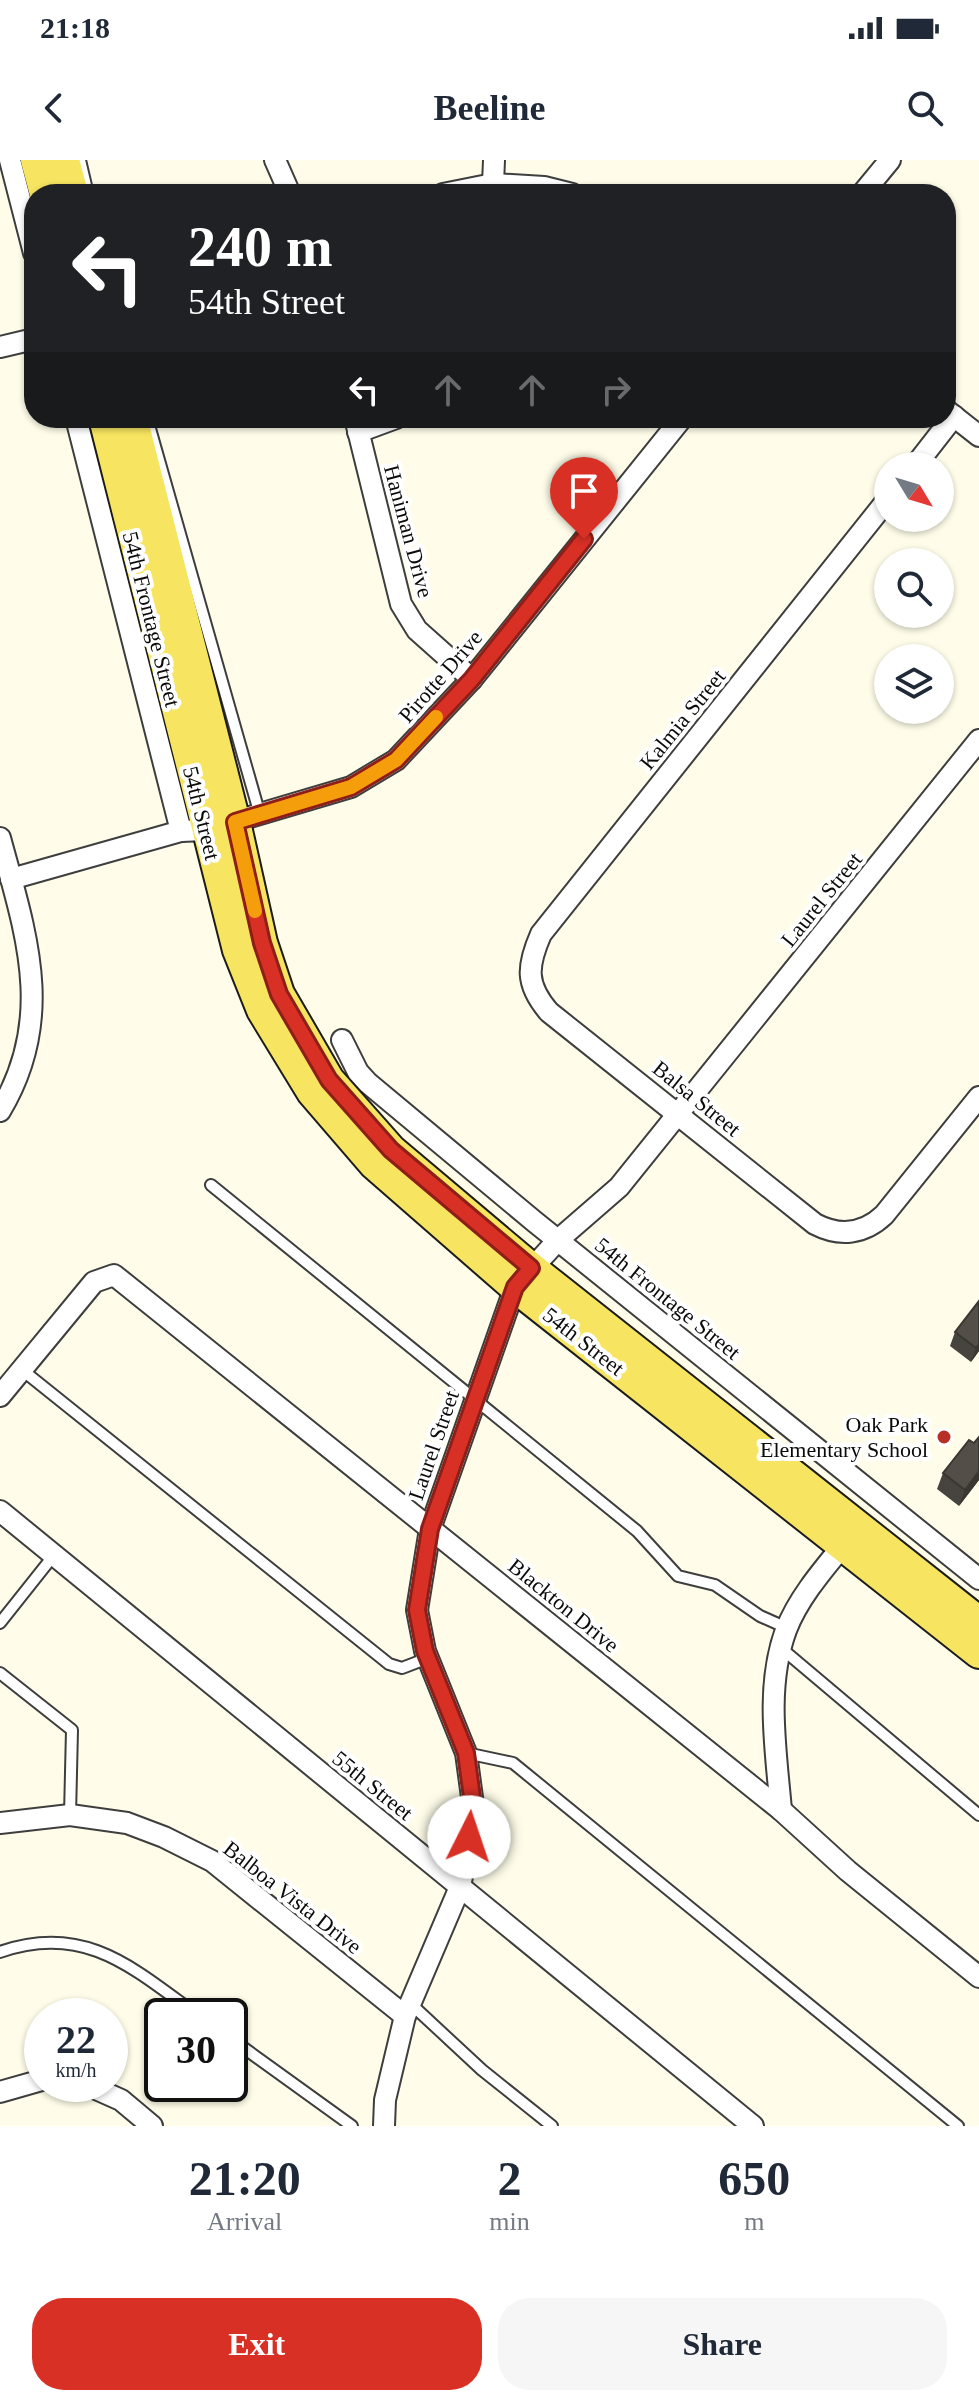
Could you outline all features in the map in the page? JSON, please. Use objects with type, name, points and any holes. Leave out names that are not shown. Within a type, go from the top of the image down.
[{"type":"main road","points":[[36,160],[42,184]]},
{"type":"main road","points":[[64,160],[70,184]]},
{"type":"main road","name":"54th Street","points":[[106,428],[193,830],[262,1010],[312,1092],[374,1164],[852,1535],[979,1622]]},
{"type":"main road","name":"54th Street","points":[[135,428],[247,818],[262,943],[279,994],[329,1080],[391,1150],[523,1277]]},
{"type":"main road","name":"54th Street","points":[[852,1535],[979,1653]]},
{"type":"street","points":[[10,160],[24,214]]},
{"type":"street","points":[[275,160],[286,184]]},
{"type":"street","points":[[493,184],[494,160]]},
{"type":"street","points":[[870,184],[890,160]]},
{"type":"street","points":[[0,347],[24,341]]},
{"type":"street","points":[[956,418],[979,436]]},
{"type":"street","name":"54th Frontage Street","points":[[79,428],[193,830]]},
{"type":"street","name":"Haniman Drive","points":[[358,428],[401,604],[417,630],[472,679]]},
{"type":"street","name":"Pirotte Drive","points":[[11,879],[247,818],[351,787],[396,760],[472,679],[674,428]]},
{"type":"street","points":[[924,452],[940,428]]},
{"type":"street","name":"Kalmia Street","points":[[530,976],[531,957],[541,934],[874,517]]},
{"type":"street","name":"Laurel Street","points":[[384,2126],[385,2100],[408,2011],[460,1887],[474,1812],[466,1753],[428,1658],[417,1610],[430,1529],[474,1399],[523,1277],[558,1240],[619,1187],[979,740]]},
{"type":"street","points":[[0,838],[33,975],[33,1009],[20,1067],[0,1111]]},
{"type":"street","name":"Balsa Street","points":[[530,976],[537,996],[549,1012],[815,1224],[834,1231],[854,1232],[876,1223],[979,1097]]},
{"type":"street","name":"54th Frontage Street","points":[[342,1040],[358,1072],[368,1083],[979,1579]]},
{"type":"street","name":"Blackton Drive","points":[[21,1369],[94,1282],[114,1275],[781,1810],[848,1871],[979,1977]]},
{"type":"street","points":[[0,1396],[21,1369]]},
{"type":"street","name":"55th Street","points":[[0,1511],[753,2126]]},
{"type":"street","points":[[781,1810],[773,1710],[784,1638],[810,1589],[852,1535]]},
{"type":"street","name":"Balboa Vista Drive","points":[[0,1823],[70,1815],[127,1823],[164,1837],[212,1861],[408,2011]]},
{"type":"street","points":[[0,2092],[24,2085]]},
{"type":"street","points":[[123,2102],[152,2126]]},
{"type":"lane","points":[[80,160],[86,184]]},
{"type":"lane","points":[[150,428],[247,818]]},
{"type":"lane","points":[[211,1185],[637,1531],[678,1576],[715,1585],[760,1616],[979,1815]]},
{"type":"lane","points":[[21,1369],[389,1664],[402,1668],[428,1658]]},
{"type":"lane","points":[[0,1623],[54,1555]]},
{"type":"lane","points":[[0,1673],[72,1730],[70,1815]]},
{"type":"lane","points":[[466,1753],[513,1763],[958,2126]]},
{"type":"lane","points":[[0,1952],[47,1942],[94,1948],[123,1961],[174,1998]]},
{"type":"lane","points":[[408,2011],[552,2126]]},
{"type":"lane","points":[[248,2051],[352,2126]]},
{"type":"building","points":[[979,1301],[979,1344],[976,1348],[955,1332]]},
{"type":"building","points":[[979,1437],[979,1471],[965,1490],[943,1473],[969,1440],[974,1443]]},
{"type":"slow traffic","points":[[255,911],[235,822],[351,787],[396,760],[436,717]]},
{"type":"place","name":"Oak Park Elementary School","points":[[944,1437]]},
{"type":"route","points":[[469,1837],[474,1812],[466,1753],[425,1651],[417,1610],[430,1529],[515,1287],[531,1268],[391,1150],[329,1080],[279,994],[262,943],[235,822],[351,787],[396,760],[472,679],[584,539]]}]
